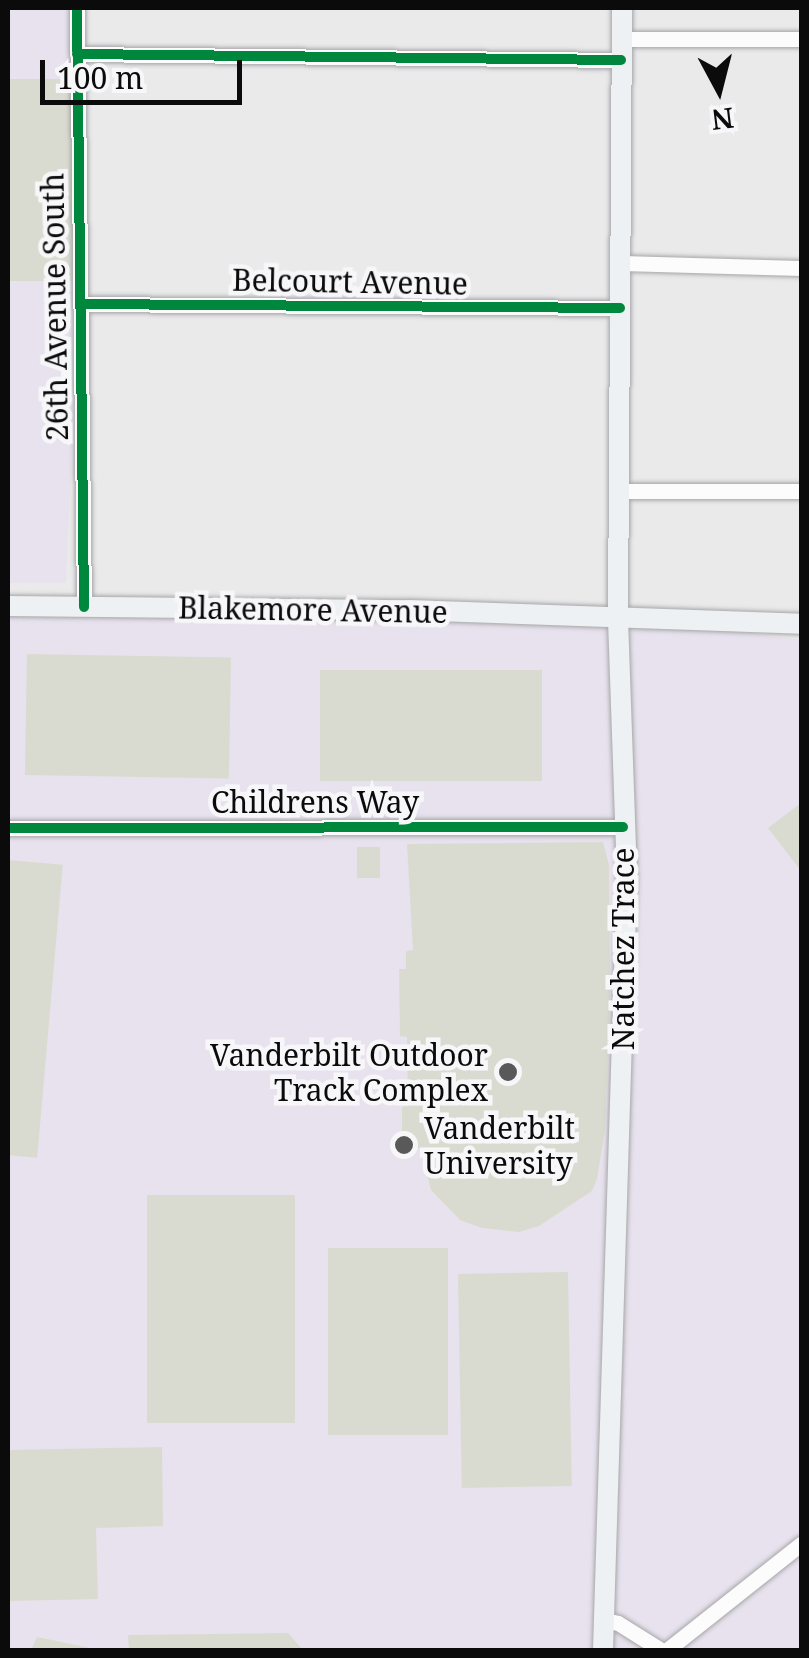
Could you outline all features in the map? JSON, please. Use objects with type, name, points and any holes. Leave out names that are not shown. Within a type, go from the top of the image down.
[{"type":"main road","name":"Natchez Trace","points":[[604,1650],[625,952],[618,616],[622,8]]},
{"type":"main road","name":"Blakemore Avenue","points":[[8,606],[618,616],[802,624]]},
{"type":"street","name":"26th Avenue South","points":[[77,8],[84,607]]},
{"type":"street","points":[[77,54],[621,49],[802,39]]},
{"type":"street","points":[[620,263],[802,268]]},
{"type":"street","name":"Belcourt Avenue","points":[[80,304],[620,308]]},
{"type":"street","points":[[621,491],[802,491]]},
{"type":"street","name":"Childrens Way","points":[[8,828],[624,827]]},
{"type":"street","points":[[604,1620],[618,1623],[664,1650],[802,1542]]},
{"type":"shaded area","points":[[8,8],[77,8],[77,119],[8,119]]},
{"type":"shaded area","points":[[8,79],[78,79],[78,281],[8,281]]},
{"type":"shaded area","points":[[8,281],[79,281],[66,583],[8,583]]},
{"type":"shaded area","name":"Vanderbilt University","points":[[8,606],[618,616],[801,640],[801,1650],[8,1650]]},
{"type":"shaded area","points":[[27,654],[231,658],[229,779],[25,775]]},
{"type":"shaded area","points":[[320,670],[542,670],[542,781],[320,781]]},
{"type":"shaded area","points":[[801,803],[801,871],[768,828]]},
{"type":"shaded area","name":"Vanderbilt Outdoor Track Complex","points":[[603,842],[609,865],[610,991],[605,1129],[597,1179],[592,1191],[539,1226],[519,1232],[482,1228],[460,1220],[431,1190],[420,1148],[402,1148],[402,1107],[408,1106],[407,1037],[400,1036],[399,969],[406,969],[406,951],[413,950],[407,844]]},
{"type":"shaded area","points":[[357,847],[380,847],[380,878],[357,878]]},
{"type":"shaded area","points":[[8,860],[63,865],[37,1158],[8,1155]]},
{"type":"shaded area","points":[[147,1195],[295,1195],[295,1423],[147,1423]]},
{"type":"shaded area","points":[[328,1248],[448,1248],[448,1435],[328,1435]]},
{"type":"shaded area","points":[[568,1272],[572,1486],[462,1488],[458,1274]]},
{"type":"shaded area","points":[[162,1447],[163,1526],[96,1528],[98,1599],[8,1601],[8,1450]]},
{"type":"shaded area","points":[[288,1633],[303,1650],[129,1650],[128,1635]]},
{"type":"shaded area","points":[[37,1637],[100,1650],[31,1650]]},
{"type":"cycle path","points":[[77,8],[84,607]]},
{"type":"cycle path","points":[[77,54],[621,60]]},
{"type":"cycle path","points":[[80,304],[620,308]]},
{"type":"cycle path","points":[[8,828],[623,827]]},
{"type":"place","name":"Vanderbilt Outdoor Track Complex","points":[[508,1072]]},
{"type":"place","name":"Vanderbilt University","points":[[404,1145]]}]
